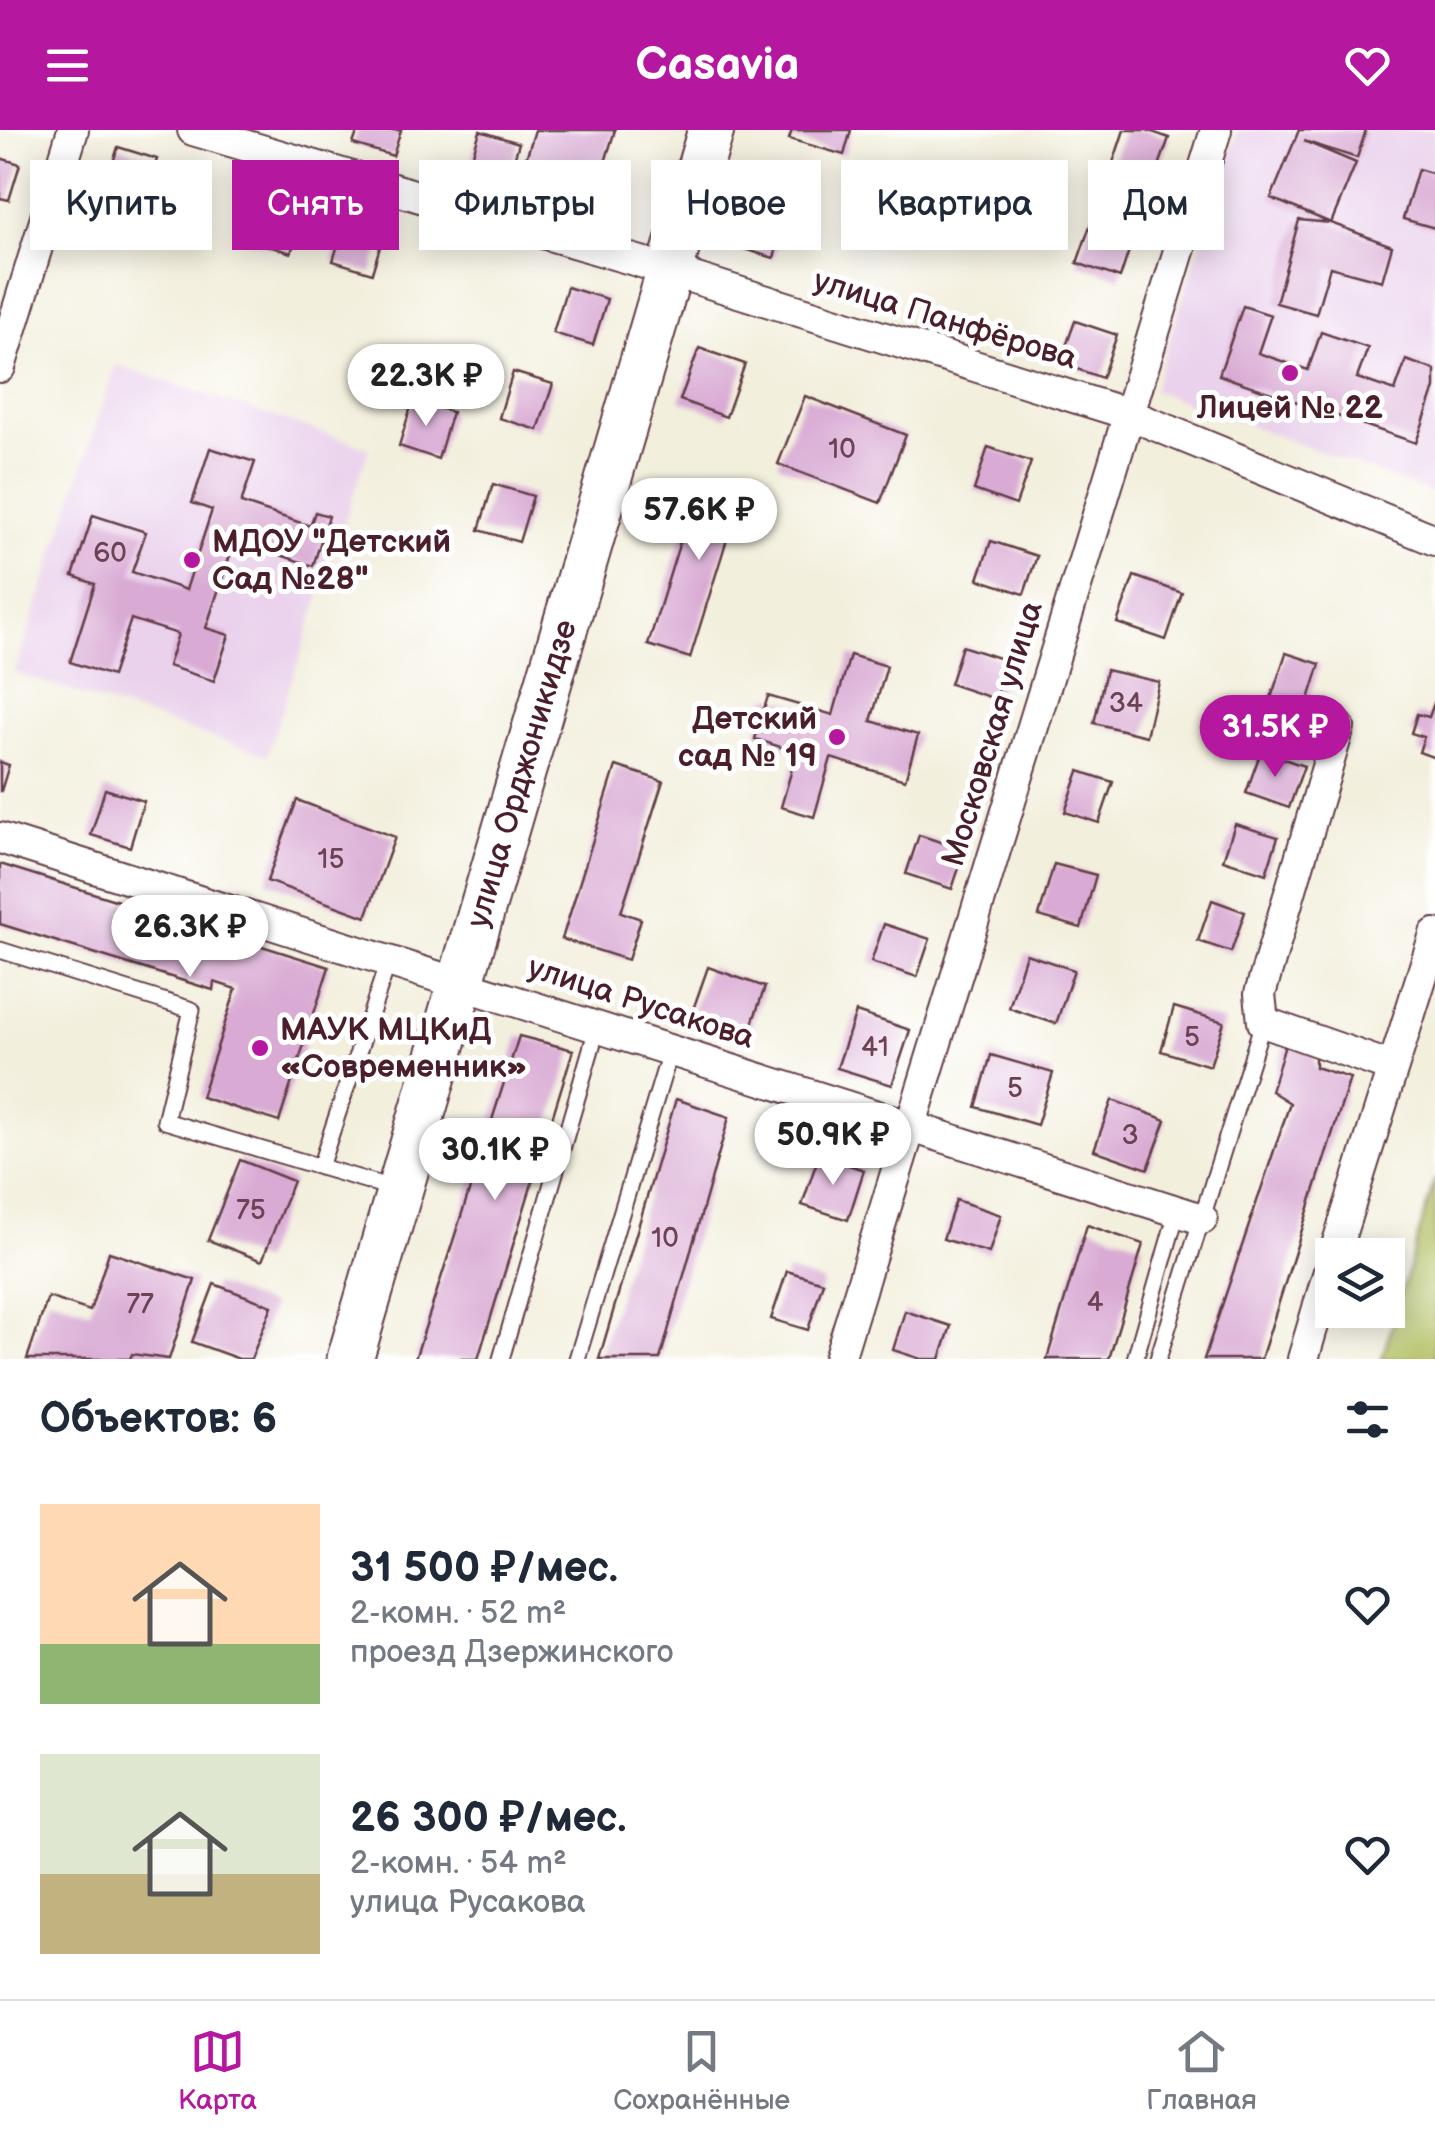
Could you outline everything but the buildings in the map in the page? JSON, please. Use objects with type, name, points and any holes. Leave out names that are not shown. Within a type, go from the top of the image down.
[{"type":"main road","name":"улица Орджоникидзе","points":[[350,1359],[711,130]]},
{"type":"street","points":[[0,367],[73,130]]},
{"type":"street","name":"улица Панфёрова","points":[[193,130],[668,270],[1128,414],[1435,540]]},
{"type":"street","name":"Московская улица","points":[[840,1359],[1216,130]]},
{"type":"street","points":[[1339,727],[1260,994],[1263,1022],[1391,1067]]},
{"type":"street","name":"улица Русакова","points":[[0,838],[1189,1216]]},
{"type":"street","points":[[1340,1238],[1435,934]]},
{"type":"street","points":[[1303,1359],[1315,1320]]},
{"type":"lane","points":[[0,950],[192,1010],[166,1120],[399,1191]]},
{"type":"lane","points":[[320,1167],[389,959]]},
{"type":"lane","points":[[1134,1359],[1263,1022]]},
{"type":"lane","points":[[501,1359],[598,1026]]},
{"type":"lane","points":[[577,1359],[671,1049]]},
{"type":"lane","points":[[1158,1359],[1189,1216]]},
{"type":"shaded area","points":[[1238,130],[1435,130],[1435,494],[1153,390],[1199,250],[1224,250],[1224,173]]},
{"type":"shaded area","name":"МДОУ \"Детский Сад №28\"","points":[[116,365],[369,448],[267,755],[15,673]]},
{"type":"green space","points":[[1435,1179],[1435,1359],[1382,1359],[1391,1328],[1405,1328],[1405,1281]]},
{"type":"place","name":"Лицей № 22","points":[[1290,373]]},
{"type":"place","name":"МДОУ \"Детский Сад №28\"","points":[[192,560]]},
{"type":"place","name":"Детский сад № 19","points":[[837,737]]},
{"type":"place","name":"МАУК МЦКиД «Современник»","points":[[260,1048]]}]
